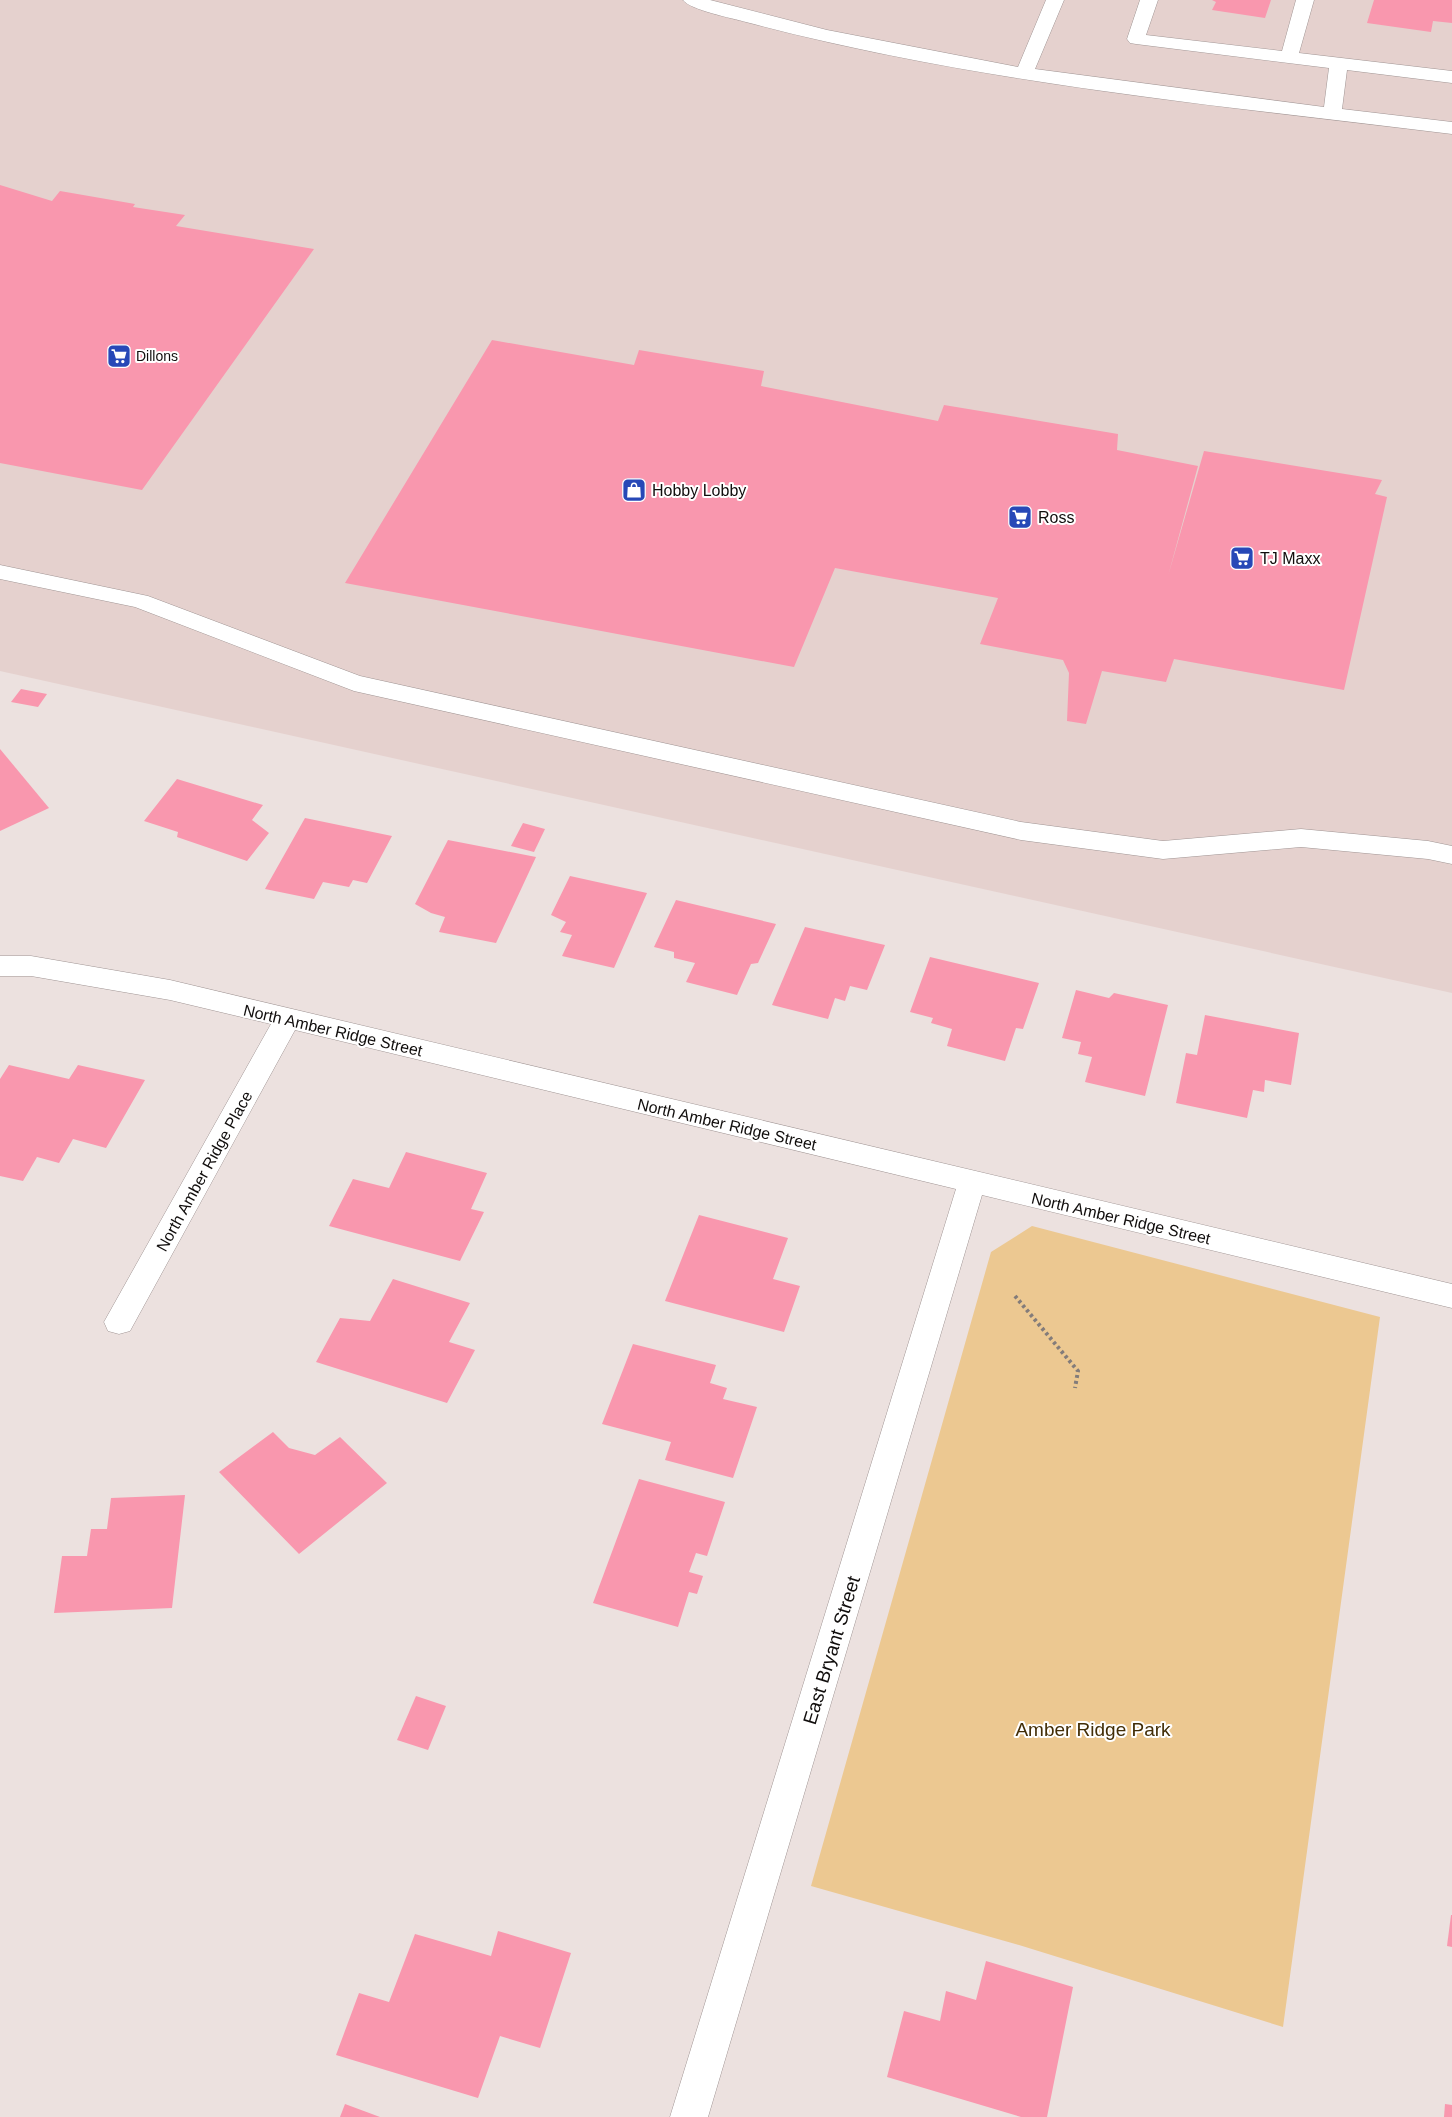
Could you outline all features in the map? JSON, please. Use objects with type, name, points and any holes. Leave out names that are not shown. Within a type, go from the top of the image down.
[{"type":"street","points":[[692,0],[799,29],[937,59],[1024,74],[1452,128]]},
{"type":"street","points":[[1024,74],[1055,0]]},
{"type":"street","points":[[1149,0],[1136,40],[1452,77]]},
{"type":"street","points":[[1289,58],[1304,0]]},
{"type":"street","points":[[1332,113],[1339,64]]},
{"type":"street","points":[[0,572],[140,602],[354,683],[1021,832],[1163,850],[1301,838],[1428,850],[1452,855]]},
{"type":"street","name":"North Amber Ridge Street","points":[[0,966],[31,966],[170,990],[1452,1296]]},
{"type":"street","name":"North Amber Ridge Place","points":[[120,1322],[288,1019]]},
{"type":"street","name":"East Bryant Street","points":[[689,2117],[972,1182]]},
{"type":"path","points":[[1015,1296],[1078,1371],[1075,1388]]},
{"type":"shaded area","points":[[0,0],[1452,0],[1452,993],[0,671]]},
{"type":"green space","name":"Amber Ridge Park","points":[[1032,1226],[1380,1317],[1283,2027],[1019,1945],[811,1886],[991,1252]]},
{"type":"building","points":[[1212,0],[1271,0],[1265,18],[1212,10],[1216,2]]},
{"type":"building","points":[[1374,0],[1452,0],[1452,23],[1433,21],[1431,32],[1367,23]]},
{"type":"building","name":"Dillons","points":[[0,185],[52,201],[60,191],[135,204],[133,207],[185,215],[176,226],[314,249],[142,490],[0,463]]},
{"type":"building","points":[[492,340],[634,365],[639,350],[764,371],[761,386],[938,421],[944,405],[1118,434],[1117,450],[1198,466],[1168,576],[1204,451],[1382,480],[1375,494],[1387,497],[1344,690],[1174,659],[1166,682],[1102,671],[1086,724],[1067,721],[1069,673],[1063,660],[980,644],[998,598],[835,568],[794,667],[345,583]]},
{"type":"building","points":[[21,689],[47,694],[38,707],[11,702]]},
{"type":"building","points":[[0,749],[49,808],[0,831]]},
{"type":"building","points":[[177,779],[263,805],[252,820],[269,833],[247,861],[177,837],[178,832],[144,821]]},
{"type":"building","points":[[305,818],[392,836],[367,883],[353,880],[349,887],[323,882],[314,899],[265,889]]},
{"type":"building","points":[[523,823],[545,829],[534,852],[511,846]]},
{"type":"building","points":[[448,840],[536,857],[496,943],[439,932],[445,917],[431,913],[415,904]]},
{"type":"building","points":[[570,876],[647,893],[614,968],[562,956],[572,935],[560,932],[566,922],[551,915]]},
{"type":"building","points":[[676,900],[776,924],[758,963],[751,964],[737,995],[686,982],[695,963],[674,958],[674,952],[654,947]]},
{"type":"building","points":[[805,927],[885,945],[867,990],[850,986],[845,1001],[835,998],[828,1019],[772,1005]]},
{"type":"building","points":[[930,957],[1039,983],[1023,1029],[1016,1028],[1005,1061],[947,1046],[952,1029],[931,1023],[933,1018],[910,1012]]},
{"type":"building","points":[[1076,990],[1109,998],[1114,993],[1168,1005],[1145,1096],[1085,1082],[1092,1057],[1078,1054],[1081,1042],[1062,1038]]},
{"type":"building","points":[[1205,1015],[1299,1033],[1291,1085],[1265,1080],[1264,1092],[1253,1090],[1247,1118],[1176,1103],[1186,1053],[1197,1055]]},
{"type":"building","points":[[9,1065],[69,1079],[78,1065],[145,1080],[106,1148],[73,1139],[59,1163],[37,1157],[23,1181],[0,1176],[0,1079]]},
{"type":"building","points":[[406,1152],[487,1173],[471,1209],[484,1212],[460,1261],[329,1226],[353,1179],[389,1188]]},
{"type":"building","points":[[699,1215],[788,1238],[773,1279],[800,1286],[784,1332],[665,1301]]},
{"type":"building","points":[[393,1279],[470,1303],[449,1342],[475,1350],[447,1403],[316,1362],[340,1318],[370,1321]]},
{"type":"building","points":[[633,1344],[716,1365],[710,1383],[727,1388],[723,1399],[757,1407],[733,1478],[665,1460],[671,1442],[602,1424]]},
{"type":"building","points":[[273,1432],[289,1448],[315,1455],[340,1437],[387,1483],[299,1554],[219,1472]]},
{"type":"building","points":[[639,1479],[725,1502],[707,1556],[696,1553],[689,1572],[703,1576],[697,1594],[689,1592],[678,1627],[593,1603]]},
{"type":"building","points":[[185,1495],[172,1608],[54,1613],[62,1556],[87,1556],[91,1529],[107,1529],[111,1498]]},
{"type":"building","points":[[416,1696],[446,1706],[428,1750],[397,1740]]},
{"type":"building","points":[[1452,1915],[1452,1947],[1447,1946]]},
{"type":"building","points":[[498,1931],[571,1953],[540,2048],[500,2036],[478,2098],[336,2055],[359,1993],[389,2002],[415,1934],[491,1956]]},
{"type":"building","points":[[986,1961],[1073,1987],[1047,2117],[1021,2117],[887,2077],[904,2011],[940,2021],[946,1991],[976,2000]]},
{"type":"building","points":[[345,2104],[380,2117],[340,2117]]},
{"type":"building","points":[[1445,2104],[1452,2105],[1452,2117],[1444,2117]]},
{"type":"place","name":"Dillons","points":[[119,356]]},
{"type":"place","name":"Hobby Lobby","points":[[634,490]]},
{"type":"place","name":"Ross","points":[[1020,517]]},
{"type":"place","name":"TJ Maxx","points":[[1242,558]]}]
